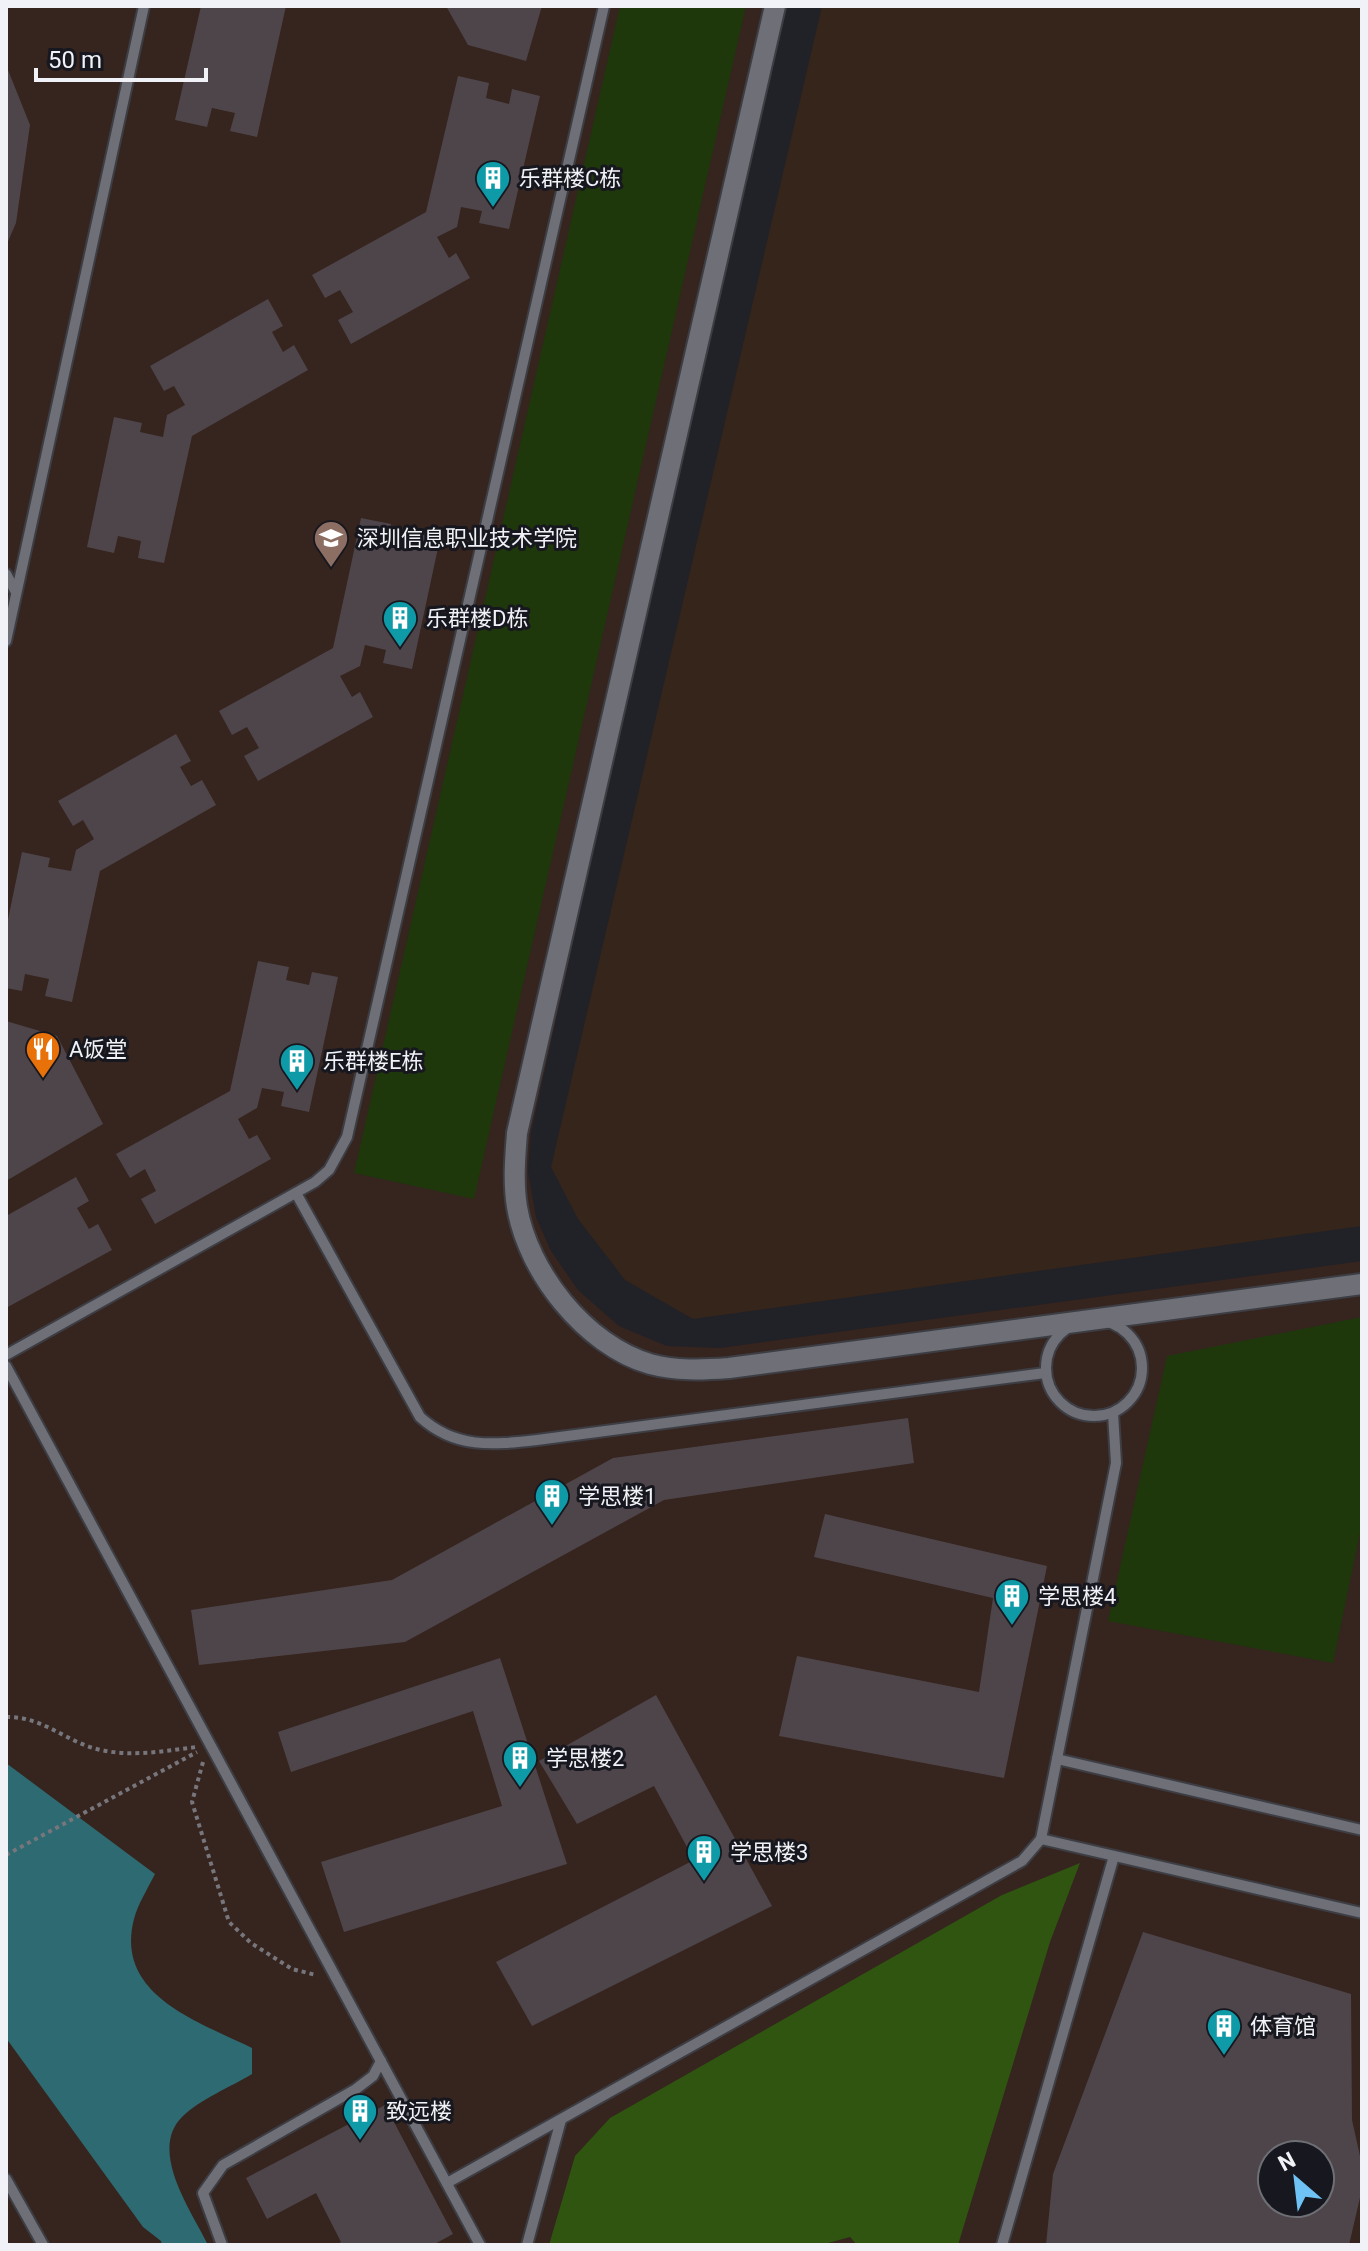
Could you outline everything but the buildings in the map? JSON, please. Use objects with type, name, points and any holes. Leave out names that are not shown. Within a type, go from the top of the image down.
[{"type":"street","points":[[775,6],[517,1133],[517,1208],[527,1241],[565,1305],[588,1329],[648,1363],[686,1370],[729,1368],[1362,1284]]},
{"type":"lane","points":[[6,641],[144,6]]},
{"type":"lane","points":[[6,1355],[296,1193],[329,1170],[347,1137],[604,6]]},
{"type":"lane","points":[[6,574],[16,592]]},
{"type":"lane","points":[[296,1193],[420,1417],[436,1432],[454,1440],[494,1445],[1045,1373]]},
{"type":"lane","points":[[1089,1320],[1119,1326],[1139,1349],[1141,1379],[1136,1393],[1113,1413],[1098,1417],[1069,1411],[1057,1401],[1045,1373],[1051,1344],[1074,1324],[1089,1320]]},
{"type":"lane","points":[[6,1366],[480,2245]]},
{"type":"lane","points":[[447,2183],[1022,1861],[1041,1839],[1116,1463],[1113,1413]]},
{"type":"lane","points":[[1057,1759],[1362,1830]]},
{"type":"lane","points":[[1041,1839],[1362,1913]]},
{"type":"lane","points":[[1002,2245],[1114,1856]]},
{"type":"lane","points":[[222,2245],[203,2193],[223,2165],[356,2089],[373,2076],[381,2061]]},
{"type":"lane","points":[[527,2245],[561,2120]]},
{"type":"lane","points":[[6,2179],[43,2245]]},
{"type":"path","points":[[6,1717],[47,1724],[99,1750],[143,1754],[210,1745]]},
{"type":"path","points":[[6,1855],[210,1745]]},
{"type":"path","points":[[210,1745],[198,1772],[192,1802],[202,1846],[229,1922],[251,1943],[292,1969],[337,1980]]},
{"type":"shaded area","name":"深圳信息职业技术学院","points":[[6,6],[779,6],[531,1133],[528,1172],[536,1217],[551,1251],[578,1290],[619,1326],[667,1346],[720,1348],[1362,1261],[1362,2245],[6,2245]]},
{"type":"shaded area","points":[[822,6],[1362,6],[1362,1226],[693,1319],[625,1280],[578,1219],[551,1167]]},
{"type":"green space","points":[[620,6],[746,6],[474,1199],[354,1173]]},
{"type":"green space","points":[[1362,1317],[1362,1523],[1333,1663],[1108,1621],[1167,1356]]},
{"type":"green space","points":[[1080,1863],[1050,1942],[958,2245],[857,2245],[850,2237],[821,2245],[549,2245],[575,2156],[610,2118],[1002,1895]]},
{"type":"water","points":[[6,1763],[155,1874],[134,1919],[131,1946],[137,1968],[149,1987],[166,2003],[252,2048],[252,2074],[182,2117],[173,2131],[169,2147],[176,2181],[208,2245],[162,2245],[143,2227],[6,2038]]},
{"type":"place","name":"乐群楼C栋","points":[[493,209]]},
{"type":"place","name":"深圳信息职业技术学院","points":[[331,569]]},
{"type":"place","name":"乐群楼D栋","points":[[400,649]]},
{"type":"place","name":"A饭堂","points":[[43,1080]]},
{"type":"place","name":"乐群楼E栋","points":[[297,1092]]},
{"type":"place","name":"学思楼1","points":[[552,1527]]},
{"type":"place","name":"学思楼4","points":[[1012,1627]]},
{"type":"place","name":"学思楼2","points":[[520,1789]]},
{"type":"place","name":"学思楼3","points":[[704,1883]]},
{"type":"place","name":"体育馆","points":[[1224,2057]]},
{"type":"place","name":"致远楼","points":[[360,2142]]}]
